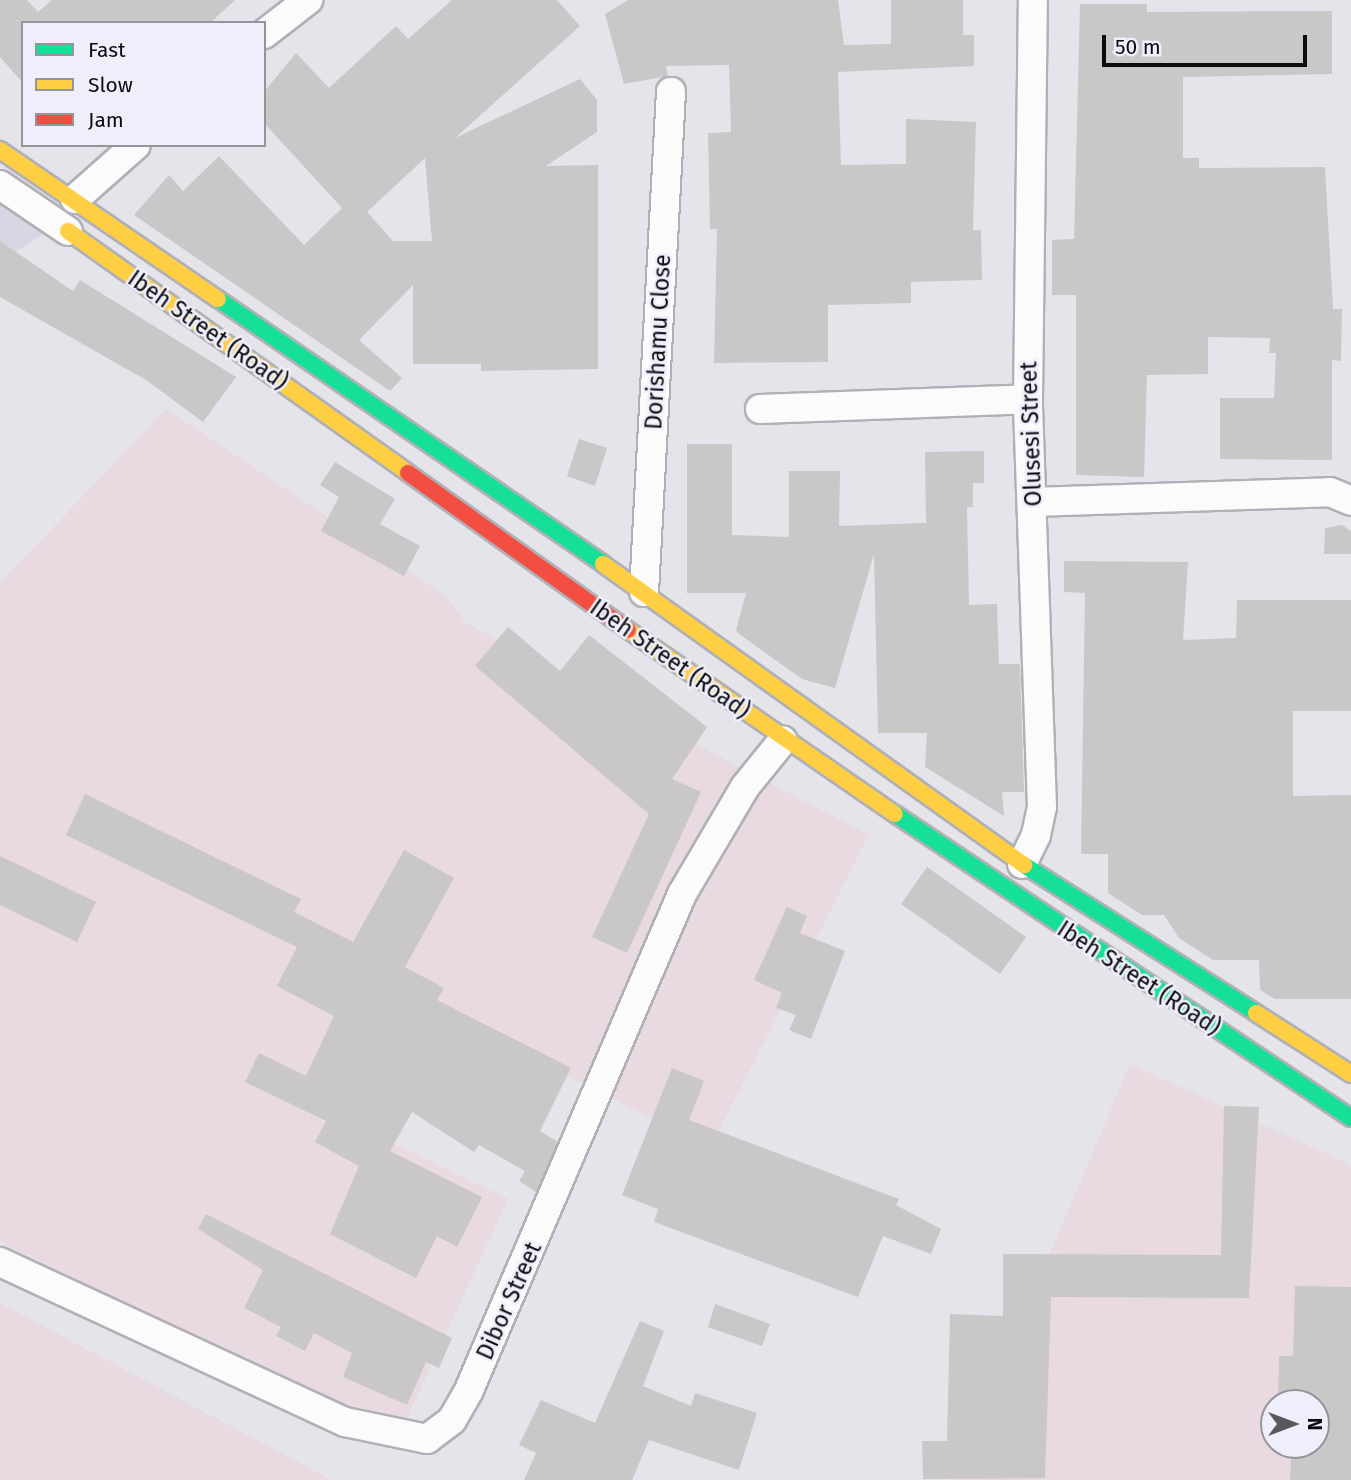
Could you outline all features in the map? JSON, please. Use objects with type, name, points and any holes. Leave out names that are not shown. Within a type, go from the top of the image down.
[{"type":"street","points":[[266,32],[308,0]]},
{"type":"street","name":"Olusesi Street","points":[[1022,864],[1036,835],[1042,807],[1028,400],[1033,0]]},
{"type":"street","name":"Dorishamu Close","points":[[644,592],[671,92]]},
{"type":"street","points":[[75,199],[134,147]]},
{"type":"street","name":"Ibeh Street (Road)","points":[[0,150],[644,592],[1022,864],[1351,1074]]},
{"type":"street","name":"Ibeh Street (Road)","points":[[0,185],[783,740],[1351,1118]]},
{"type":"street","points":[[760,408],[1028,400]]},
{"type":"street","points":[[1033,502],[1330,492],[1351,500]]},
{"type":"street","name":"Dibor Street","points":[[0,1262],[345,1422],[427,1439],[452,1420],[469,1390],[682,894],[745,787],[783,740]]},
{"type":"shaded area","points":[[0,187],[62,222],[0,262]]},
{"type":"shaded area","points":[[166,409],[446,596],[466,623],[869,835],[711,1147],[430,1009],[372,1133],[508,1199],[399,1436],[0,1242],[0,583]]},
{"type":"shaded area","points":[[1130,1064],[1351,1165],[1351,1480],[954,1480]]},
{"type":"shaded area","points":[[0,1303],[332,1480],[0,1480]]},
{"type":"building","points":[[0,0],[27,0],[38,12],[52,0],[235,0],[212,21],[21,21],[21,81],[0,57]]},
{"type":"building","points":[[452,0],[557,0],[580,26],[455,138],[580,79],[597,100],[597,132],[546,166],[598,165],[598,369],[481,371],[481,364],[413,364],[413,285],[359,340],[402,378],[390,391],[134,215],[169,175],[183,191],[219,156],[304,245],[342,208],[266,125],[266,90],[296,53],[329,88],[396,26],[408,39]],"holes":[[[425,158],[432,241],[393,241],[367,212]]]},
{"type":"building","points":[[628,0],[838,0],[844,45],[891,44],[891,0],[963,0],[963,35],[974,35],[974,66],[838,72],[841,165],[906,164],[906,119],[976,122],[973,230],[981,230],[982,280],[911,282],[911,303],[828,305],[828,362],[714,363],[717,229],[710,229],[708,133],[731,132],[729,65],[666,66],[668,76],[624,84],[605,14]]},
{"type":"building","points":[[1080,4],[1147,4],[1147,12],[1332,11],[1332,74],[1183,77],[1183,158],[1199,158],[1199,168],[1325,167],[1333,309],[1342,309],[1341,361],[1332,360],[1332,460],[1220,459],[1220,398],[1274,398],[1276,353],[1269,353],[1270,338],[1208,337],[1208,374],[1147,375],[1144,477],[1076,475],[1076,295],[1052,295],[1052,240],[1074,239]]},
{"type":"building","points":[[0,241],[73,291],[80,280],[236,377],[203,422],[146,380],[0,297]]},
{"type":"building","points":[[579,439],[607,448],[595,486],[567,476]]},
{"type":"building","points":[[687,444],[732,444],[732,535],[789,537],[789,471],[840,471],[839,526],[926,523],[925,452],[984,451],[984,483],[973,483],[973,507],[967,507],[969,605],[997,604],[999,664],[1020,664],[1024,792],[1002,792],[1004,816],[925,767],[927,733],[878,733],[874,554],[835,688],[802,679],[739,634],[736,630],[746,593],[687,593]]},
{"type":"building","points":[[335,462],[395,499],[380,524],[420,546],[404,576],[321,531],[339,497],[320,485]]},
{"type":"building","points":[[1342,525],[1351,531],[1351,554],[1324,554],[1325,528]]},
{"type":"building","points":[[1064,561],[1188,562],[1183,640],[1236,638],[1237,600],[1351,600],[1351,711],[1293,711],[1293,796],[1351,795],[1351,999],[1275,999],[1260,990],[1259,960],[1213,960],[1179,938],[1164,915],[1142,915],[1108,893],[1108,854],[1081,854],[1085,593],[1064,592]]},
{"type":"building","points":[[508,627],[560,671],[589,635],[707,727],[672,779],[701,792],[627,953],[592,937],[649,814],[475,666]]},
{"type":"building","points":[[85,794],[301,899],[294,912],[353,942],[404,850],[454,878],[405,967],[444,988],[437,1000],[571,1068],[540,1131],[558,1142],[536,1192],[519,1181],[525,1171],[479,1145],[474,1152],[412,1112],[390,1151],[482,1197],[457,1247],[437,1236],[416,1278],[330,1234],[359,1166],[315,1142],[326,1121],[245,1082],[259,1053],[306,1076],[334,1016],[277,986],[297,947],[66,835]]},
{"type":"building","points":[[0,856],[96,902],[77,942],[0,905]]},
{"type":"building","points":[[927,867],[1026,937],[1000,974],[901,904]]},
{"type":"building","points":[[787,907],[807,916],[800,933],[845,951],[811,1039],[789,1030],[796,1015],[776,1008],[782,993],[754,980]]},
{"type":"building","points":[[672,1068],[704,1081],[689,1120],[899,1199],[896,1205],[941,1229],[931,1254],[883,1236],[858,1297],[654,1222],[658,1209],[622,1195]]},
{"type":"building","points":[[1224,1106],[1259,1107],[1249,1298],[1051,1297],[1045,1478],[923,1479],[922,1441],[947,1441],[950,1314],[1003,1316],[1003,1254],[1221,1255]]},
{"type":"building","points":[[206,1214],[452,1338],[439,1368],[426,1362],[407,1405],[343,1377],[352,1353],[314,1333],[305,1351],[276,1336],[281,1327],[244,1308],[263,1270],[198,1229]]},
{"type":"building","points":[[1295,1286],[1351,1287],[1351,1480],[1290,1480],[1291,1459],[1330,1459],[1330,1389],[1278,1389],[1279,1356],[1293,1356]]},
{"type":"building","points":[[715,1304],[770,1324],[762,1346],[708,1327]]},
{"type":"building","points":[[640,1321],[664,1331],[643,1386],[691,1406],[695,1393],[757,1413],[739,1470],[649,1440],[632,1480],[524,1480],[536,1453],[519,1445],[541,1400],[595,1423]]},
{"type":"traffic: fast","points":[[218,299],[603,564]]},
{"type":"traffic: fast","points":[[895,814],[1351,1118]]},
{"type":"traffic: fast","points":[[1024,865],[1256,1013]]},
{"type":"traffic: slow","points":[[0,150],[218,299]]},
{"type":"traffic: slow","points":[[68,231],[408,473]]},
{"type":"traffic: slow","points":[[603,564],[1024,865]]},
{"type":"traffic: slow","points":[[628,630],[895,814]]},
{"type":"traffic: slow","points":[[1256,1013],[1351,1074]]},
{"type":"traffic: jam","points":[[408,473],[628,630]]}]
